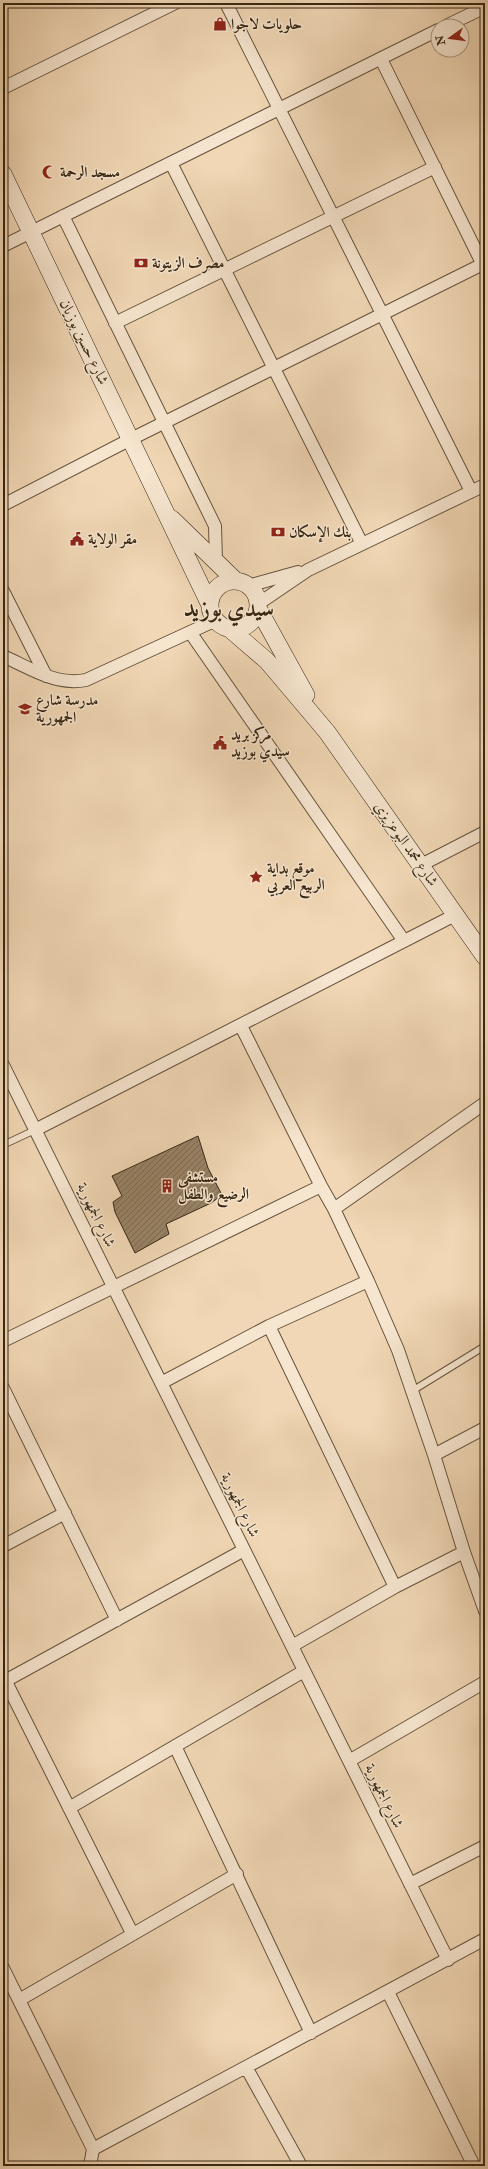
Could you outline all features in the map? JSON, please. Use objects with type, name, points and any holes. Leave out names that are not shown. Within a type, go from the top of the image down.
[{"type":"main road","name":"شارع حسين بوزيان","points":[[3,174],[132,439],[209,603]]},
{"type":"main road","name":"شارع حسين بوزيان","points":[[165,512],[216,561],[242,583]]},
{"type":"main road","points":[[226,582],[242,583],[253,590],[258,606],[255,617],[249,624],[241,629],[231,630],[222,627],[214,621],[210,612],[209,603],[212,594],[218,586],[226,582]]},
{"type":"main road","name":"شارع محمد البوعزيزي","points":[[258,606],[327,732]]},
{"type":"main road","name":"شارع محمد البوعزيزي","points":[[231,630],[267,661],[327,732],[485,957]]},
{"type":"street","points":[[3,88],[175,3]]},
{"type":"street","points":[[226,3],[471,491]]},
{"type":"street","points":[[462,18],[485,7]]},
{"type":"street","points":[[3,246],[430,34]]},
{"type":"street","points":[[3,505],[164,422],[382,314],[484,266],[381,59]]},
{"type":"street","points":[[170,163],[362,544]]},
{"type":"street","points":[[115,323],[435,167]]},
{"type":"street","points":[[63,216],[214,526],[216,561]]},
{"type":"street","points":[[258,606],[308,570],[485,485]]},
{"type":"street","points":[[242,583],[308,570]]},
{"type":"street","points":[[3,591],[46,676]]},
{"type":"street","points":[[3,656],[46,676],[73,683],[86,680],[214,621]]},
{"type":"street","points":[[190,632],[404,941]]},
{"type":"street","points":[[421,865],[485,832]]},
{"type":"street","points":[[35,1130],[241,1026],[455,914]]},
{"type":"street","points":[[241,1026],[334,1209],[368,1281],[398,1350],[434,1455],[464,1552],[481,1583],[485,1611]]},
{"type":"street","name":"شارع الجمهورية","points":[[3,1065],[448,1960]]},
{"type":"street","points":[[334,1209],[485,1103]]},
{"type":"street","points":[[3,1341],[321,1186]]},
{"type":"street","points":[[161,1383],[269,1326],[368,1281]]},
{"type":"street","points":[[269,1326],[395,1587]]},
{"type":"street","points":[[3,1388],[117,1620]]},
{"type":"street","points":[[434,1455],[485,1428]]},
{"type":"street","points":[[3,1546],[65,1513]]},
{"type":"street","points":[[132,1933],[4,1679],[117,1620],[244,1550]]},
{"type":"street","points":[[292,1646],[395,1587],[464,1552]]},
{"type":"street","points":[[68,1808],[304,1671]]},
{"type":"street","points":[[349,1761],[485,1682]]},
{"type":"street","points":[[176,1746],[311,2033]]},
{"type":"street","points":[[410,1884],[485,1846]]},
{"type":"street","points":[[19,2000],[132,1933],[237,1874]]},
{"type":"street","points":[[93,2149],[485,1939]]},
{"type":"street","points":[[3,1968],[93,2149],[90,2166]]},
{"type":"street","points":[[388,1992],[474,2166]]},
{"type":"street","points":[[246,2067],[302,2166]]},
{"type":"lane","points":[[3,1145],[35,1130]]},
{"type":"lane","points":[[412,1391],[485,1346]]},
{"type":"building","name":"مستشفى الرضيع والطفل","points":[[198,1136],[208,1168],[222,1195],[211,1203],[166,1224],[169,1234],[135,1253],[115,1212],[113,1202],[122,1196],[112,1176]]},
{"type":"place","name":"حلويات لاجوا","points":[[220,24]]},
{"type":"place","name":"مسجد الرحمة","points":[[49,172]]},
{"type":"place","name":"مصرف الزيتونة","points":[[141,263]]},
{"type":"place","name":"بنك الإسكان","points":[[278,532]]},
{"type":"place","name":"مقر الولاية","points":[[77,539]]},
{"type":"place","name":"مدرسة شارع الجمهورية","points":[[25,709]]},
{"type":"place","name":"مركز بريد سيدي بوزيد","points":[[220,743]]},
{"type":"place","name":"موقع بداية الربيع العربي","points":[[256,877]]},
{"type":"place","name":"مستشفى الرضيع والطفل","points":[[167,1186]]},
{"type":"district","name":"سيدي بوزيد","points":[[229,608]]}]
